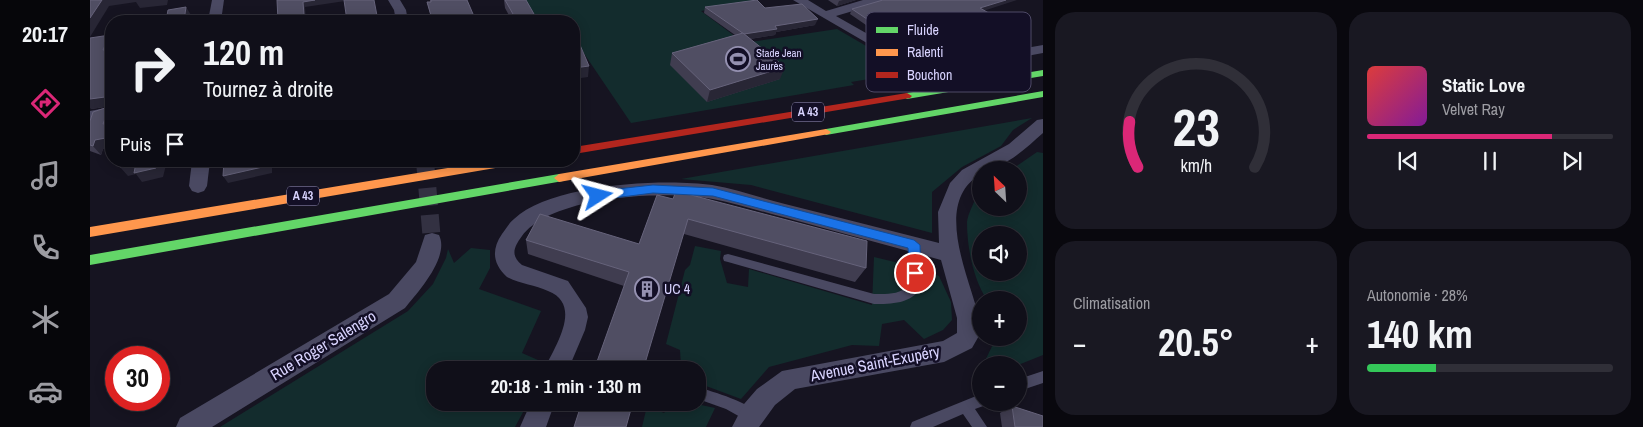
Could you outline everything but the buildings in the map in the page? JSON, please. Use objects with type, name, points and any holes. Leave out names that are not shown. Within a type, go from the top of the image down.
[{"type":"highway","name":"A 43","points":[[580,150],[929,92]]},
{"type":"highway","name":"A 43","points":[[90,260],[1043,94]]},
{"type":"highway","name":"A 43","points":[[90,232],[477,167]]},
{"type":"street","points":[[216,15],[218,0]]},
{"type":"street","points":[[388,15],[387,12],[393,0]]},
{"type":"street","points":[[393,0],[399,15]]},
{"type":"street","points":[[800,0],[866,39]]},
{"type":"street","points":[[825,15],[876,0]]},
{"type":"street","points":[[90,116],[105,113]]},
{"type":"street","name":"Avenue Saint-Exupéry","points":[[748,421],[766,398],[790,380],[944,351],[962,343],[969,334],[970,320],[955,280],[950,254],[947,212],[956,188],[968,174],[1015,148],[1043,124]]},
{"type":"street","points":[[198,186],[200,167]]},
{"type":"street","points":[[560,361],[575,323],[577,315],[575,307],[560,287],[518,273],[506,264],[504,257],[504,249],[514,228],[538,211],[552,206],[611,193],[653,189],[698,190],[950,254]]},
{"type":"street","name":"Rue Roger Salengro","points":[[189,427],[397,301],[418,277],[430,258],[432,241]]},
{"type":"street","points":[[533,427],[539,411]]},
{"type":"lane","points":[[728,258],[874,299],[893,299],[907,296],[915,287],[914,245]]},
{"type":"lane","points":[[1027,383],[1043,377]]},
{"type":"lane","points":[[706,396],[728,404],[748,421]]},
{"type":"lane","points":[[917,427],[972,404]]},
{"type":"lane","points":[[966,407],[980,427]]},
{"type":"green space","name":"Stade Jean Jaurès","points":[[521,0],[758,0],[701,11],[744,43],[837,29],[866,46],[866,80],[851,82],[854,85],[631,123],[583,52],[580,52],[580,15],[530,15]]},
{"type":"green space","points":[[1032,118],[1013,130],[1001,146],[962,167],[932,192],[932,233],[751,185],[681,179]]},
{"type":"green space","points":[[1037,152],[1043,153],[1043,355],[1027,361],[1027,356],[987,356],[992,346],[1027,346],[1027,291],[982,291],[978,281],[1027,281],[1027,226],[972,226],[972,262],[967,222],[972,206],[972,216],[1028,216],[1028,161],[1024,161]]},
{"type":"green space","points":[[695,246],[721,251],[720,259],[727,283],[748,287],[749,269],[872,305],[874,257],[924,269],[939,276],[951,302],[952,320],[943,330],[924,339],[904,320],[882,324],[879,346],[852,345],[769,367],[741,399],[706,386],[706,361],[681,361],[680,350],[666,344],[685,270],[690,265]]},
{"type":"green space","points":[[471,248],[490,250],[490,268],[479,289],[541,311],[522,353],[540,361],[426,361],[426,411],[524,411],[515,427],[220,427],[408,311],[433,284],[446,258],[448,249],[454,263]]},
{"type":"green space","points":[[706,406],[715,408],[706,427],[642,427],[646,411],[664,413],[666,411],[706,411]]},
{"type":"tunnel","points":[[426,167],[432,241]]},
{"type":"traffic: fast","points":[[1031,75],[1043,73]]},
{"type":"traffic: fast","points":[[907,96],[931,92]]},
{"type":"traffic: fast","points":[[826,132],[1043,94]]},
{"type":"traffic: fast","points":[[90,260],[559,178]]},
{"type":"traffic: slow","points":[[559,178],[826,132]]},
{"type":"traffic: slow","points":[[90,232],[477,167]]},
{"type":"traffic: jam","points":[[580,150],[907,96]]},
{"type":"place","name":"Stade Jean Jaurès","points":[[738,59]]},
{"type":"place","name":"UC 4","points":[[647,289]]},
{"type":"route","points":[[598,196],[611,193],[675,188],[713,192],[914,245],[915,273]]}]
